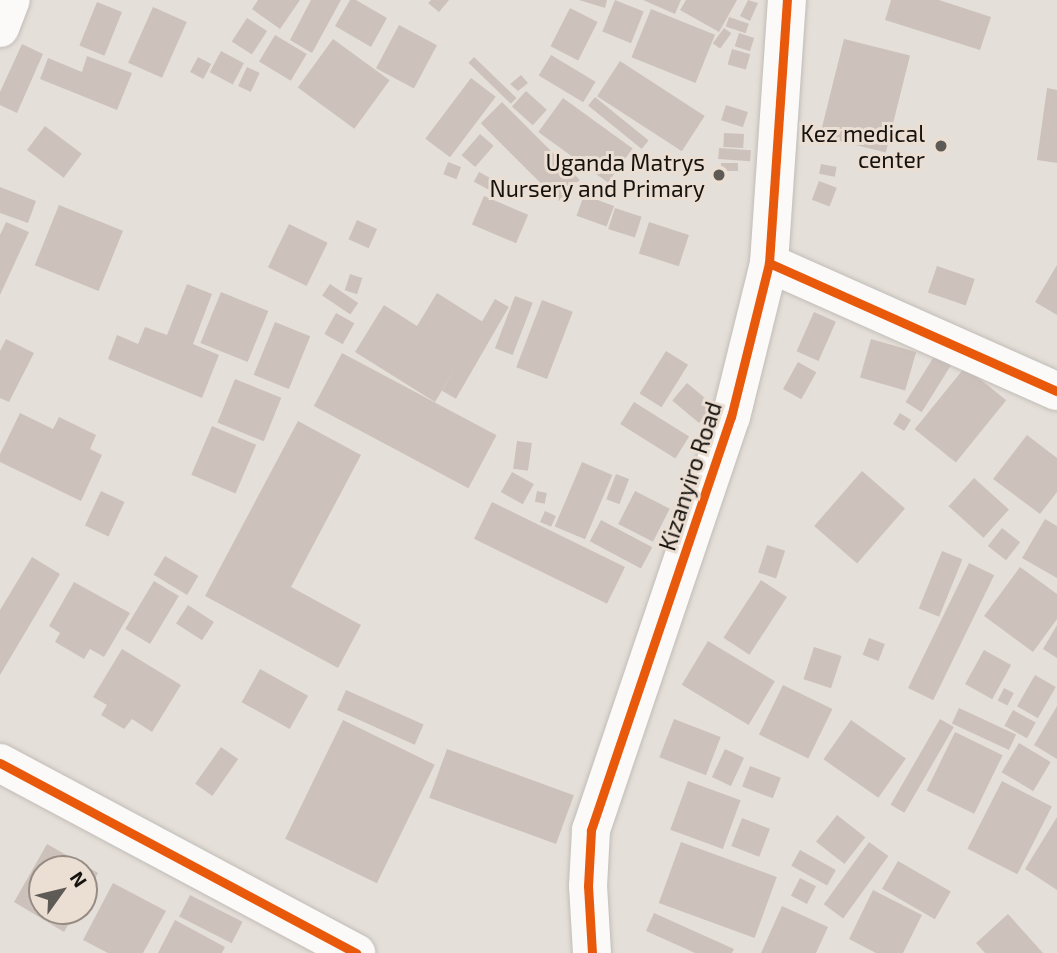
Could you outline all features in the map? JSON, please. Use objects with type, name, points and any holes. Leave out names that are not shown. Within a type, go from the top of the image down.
[{"type":"street","points":[[0,28],[11,0]]},
{"type":"street","name":"Kizanyiro Road","points":[[592,953],[588,886],[591,830],[731,417],[769,263],[787,0]]},
{"type":"street","points":[[769,263],[1057,391]]},
{"type":"street","points":[[0,763],[356,953]]},
{"type":"building","points":[[258,0],[300,0],[280,29],[252,9]]},
{"type":"building","points":[[311,0],[341,0],[312,53],[290,40]]},
{"type":"building","points":[[350,0],[356,0],[387,18],[371,47],[335,26]]},
{"type":"building","points":[[431,0],[449,0],[439,12],[428,3]]},
{"type":"building","points":[[579,0],[607,0],[605,8]]},
{"type":"building","points":[[615,0],[644,12],[631,43],[602,32]]},
{"type":"building","points":[[643,0],[681,0],[675,14]]},
{"type":"building","points":[[686,0],[737,0],[719,32],[680,10]]},
{"type":"building","points":[[748,0],[758,3],[750,21],[740,16]]},
{"type":"building","points":[[891,0],[939,0],[991,17],[980,50],[885,20]]},
{"type":"building","points":[[97,2],[122,12],[104,56],[79,46]]},
{"type":"building","points":[[153,7],[187,22],[162,78],[128,63]]},
{"type":"building","points":[[570,8],[598,22],[578,60],[550,46]]},
{"type":"building","points":[[651,9],[715,35],[695,83],[632,57]]},
{"type":"building","points":[[729,17],[749,24],[746,33],[726,26]]},
{"type":"building","points":[[247,18],[267,31],[252,55],[232,41]]},
{"type":"building","points":[[399,25],[437,45],[414,88],[376,68]]},
{"type":"building","points":[[724,28],[731,33],[720,49],[713,43]]},
{"type":"building","points":[[739,33],[754,38],[750,51],[735,46]]},
{"type":"building","points":[[275,35],[307,54],[291,81],[259,62]]},
{"type":"building","points":[[333,39],[390,80],[354,129],[298,88]]},
{"type":"building","points":[[844,39],[910,55],[886,152],[820,136]]},
{"type":"building","points":[[22,44],[43,54],[17,113],[0,105],[0,92]]},
{"type":"building","points":[[732,49],[750,54],[746,70],[728,64]]},
{"type":"building","points":[[221,51],[244,63],[233,84],[210,72]]},
{"type":"building","points":[[551,55],[596,82],[583,102],[539,76]]},
{"type":"building","points":[[87,56],[132,73],[117,110],[40,79],[48,58],[82,72]]},
{"type":"building","points":[[198,57],[211,64],[203,79],[190,72]]},
{"type":"building","points":[[474,57],[516,98],[511,104],[468,63]]},
{"type":"building","points":[[620,61],[705,116],[682,151],[597,96]]},
{"type":"building","points":[[247,67],[260,73],[251,92],[238,86]]},
{"type":"building","points":[[521,75],[528,83],[518,91],[510,84]]},
{"type":"building","points":[[471,78],[496,97],[450,157],[425,139]]},
{"type":"building","points":[[1047,88],[1057,90],[1057,163],[1037,160]]},
{"type":"building","points":[[526,91],[547,110],[533,125],[512,107]]},
{"type":"building","points":[[595,97],[649,140],[642,149],[588,106]]},
{"type":"building","points":[[563,98],[633,149],[608,183],[538,132]]},
{"type":"building","points":[[502,102],[580,180],[559,201],[481,123]]},
{"type":"building","points":[[726,105],[748,112],[743,127],[721,120]]},
{"type":"building","points":[[45,126],[82,154],[64,178],[27,150]]},
{"type":"building","points":[[724,133],[744,134],[743,148],[723,147]]},
{"type":"building","points":[[480,134],[494,146],[475,167],[462,155]]},
{"type":"building","points":[[719,148],[751,150],[750,161],[718,159]]},
{"type":"building","points":[[448,162],[461,167],[456,179],[443,174]]},
{"type":"building","points":[[721,163],[738,163],[738,171],[721,171]]},
{"type":"building","points":[[821,164],[837,167],[835,177],[819,174]]},
{"type":"building","points":[[479,172],[494,180],[489,190],[474,182]]},
{"type":"building","points":[[819,181],[837,188],[830,206],[812,200]]},
{"type":"building","points":[[0,187],[36,201],[28,223],[0,213]]},
{"type":"building","points":[[584,195],[614,206],[607,227],[576,216]]},
{"type":"building","points":[[484,196],[528,215],[516,243],[472,225]]},
{"type":"building","points":[[59,205],[123,231],[99,291],[35,265]]},
{"type":"building","points":[[615,208],[642,217],[635,238],[608,229]]},
{"type":"building","points":[[357,220],[377,229],[369,248],[348,239]]},
{"type":"building","points":[[6,222],[29,232],[0,295],[0,235]]},
{"type":"building","points":[[649,222],[689,235],[679,266],[639,253]]},
{"type":"building","points":[[289,224],[328,243],[307,286],[268,267]]},
{"type":"building","points":[[1057,265],[1057,315],[1035,302]]},
{"type":"building","points":[[937,266],[975,279],[966,305],[928,292]]},
{"type":"building","points":[[350,274],[362,278],[357,294],[345,290]]},
{"type":"building","points":[[187,284],[212,294],[193,344],[219,355],[202,398],[108,359],[117,335],[138,344],[145,327],[167,335]]},
{"type":"building","points":[[330,284],[358,303],[350,315],[322,296]]},
{"type":"building","points":[[221,292],[268,311],[248,362],[200,343]]},
{"type":"building","points":[[437,293],[483,322],[435,402],[355,352],[384,305],[417,326]]},
{"type":"building","points":[[515,296],[533,303],[513,355],[495,348]]},
{"type":"building","points":[[495,299],[509,307],[456,399],[442,391]]},
{"type":"building","points":[[542,300],[573,312],[547,379],[516,367]]},
{"type":"building","points":[[814,312],[836,322],[818,361],[797,351]]},
{"type":"building","points":[[336,313],[354,323],[343,344],[324,334]]},
{"type":"building","points":[[275,322],[310,336],[289,389],[254,375]]},
{"type":"building","points":[[6,339],[34,353],[9,402],[0,398],[0,351]]},
{"type":"building","points":[[871,339],[916,352],[905,390],[860,377]]},
{"type":"building","points":[[940,347],[956,357],[922,412],[906,402]]},
{"type":"building","points":[[666,351],[688,365],[662,407],[640,393]]},
{"type":"building","points":[[342,353],[497,435],[468,488],[314,406]]},
{"type":"building","points":[[798,362],[816,372],[801,399],[783,389]]},
{"type":"building","points":[[965,367],[1006,400],[956,463],[915,429]]},
{"type":"building","points":[[235,379],[281,398],[264,441],[217,423]]},
{"type":"building","points":[[687,383],[714,405],[699,423],[672,401]]},
{"type":"building","points":[[634,402],[689,436],[675,458],[620,424]]},
{"type":"building","points":[[20,413],[53,429],[59,417],[96,435],[90,449],[102,455],[81,501],[0,462],[0,454]]},
{"type":"building","points":[[900,413],[911,420],[904,431],[893,424]]},
{"type":"building","points":[[298,421],[361,455],[291,587],[361,625],[338,668],[205,596]]},
{"type":"building","points":[[212,426],[256,445],[235,494],[191,475]]},
{"type":"building","points":[[1027,435],[1057,458],[1057,492],[1040,514],[993,479]]},
{"type":"building","points":[[517,441],[532,443],[528,471],[513,469]]},
{"type":"building","points":[[582,462],[612,475],[585,539],[555,526]]},
{"type":"building","points":[[862,471],[905,508],[857,563],[814,526]]},
{"type":"building","points":[[512,472],[534,484],[523,504],[501,492]]},
{"type":"building","points":[[616,474],[629,479],[619,504],[606,499]]},
{"type":"building","points":[[974,478],[1009,509],[984,538],[949,506]]},
{"type":"building","points":[[101,491],[125,502],[109,536],[85,525]]},
{"type":"building","points":[[537,491],[547,493],[545,504],[535,502]]},
{"type":"building","points":[[635,491],[670,509],[653,542],[618,524]]},
{"type":"building","points":[[492,502],[625,567],[607,604],[474,539]]},
{"type":"building","points":[[545,511],[556,516],[551,527],[540,522]]},
{"type":"building","points":[[1045,519],[1057,526],[1057,578],[1022,558]]},
{"type":"building","points":[[601,520],[652,547],[641,568],[590,541]]},
{"type":"building","points":[[1002,528],[1020,542],[1006,560],[988,546]]},
{"type":"building","points":[[767,545],[785,551],[776,578],[758,573]]},
{"type":"building","points":[[942,551],[962,559],[939,617],[919,608]]},
{"type":"building","points":[[165,556],[198,576],[187,595],[154,575]]},
{"type":"building","points":[[32,557],[60,574],[0,675],[0,610]]},
{"type":"building","points":[[969,563],[994,575],[933,700],[908,688]]},
{"type":"building","points":[[1020,567],[1057,594],[1057,619],[1033,652],[984,616]]},
{"type":"building","points":[[761,580],[787,597],[749,655],[723,638]]},
{"type":"building","points":[[154,581],[179,596],[150,644],[125,629]]},
{"type":"building","points":[[74,582],[130,613],[104,657],[90,649],[84,659],[55,642],[60,633],[49,626]]},
{"type":"building","points":[[188,605],[214,622],[202,640],[176,623]]},
{"type":"building","points":[[1057,625],[1057,658],[1043,649]]},
{"type":"building","points":[[869,638],[885,644],[878,661],[863,655]]},
{"type":"building","points":[[708,641],[775,681],[749,725],[682,685]]},
{"type":"building","points":[[814,647],[842,656],[831,688],[803,679]]},
{"type":"building","points":[[122,649],[181,685],[152,732],[132,719],[124,729],[101,715],[107,705],[93,697]]},
{"type":"building","points":[[984,650],[1011,665],[992,699],[965,684]]},
{"type":"building","points":[[260,669],[308,696],[290,729],[242,702]]},
{"type":"building","points":[[1035,675],[1056,687],[1038,718],[1017,706]]},
{"type":"building","points":[[783,685],[832,709],[808,759],[759,734]]},
{"type":"building","points":[[1004,688],[1014,693],[1007,705],[998,700]]},
{"type":"building","points":[[346,690],[424,725],[415,745],[337,710]]},
{"type":"building","points":[[1057,706],[1057,759],[1034,745]]},
{"type":"building","points":[[959,708],[1016,735],[1009,750],[952,723]]},
{"type":"building","points":[[1013,710],[1036,723],[1027,738],[1004,726]]},
{"type":"building","points":[[674,719],[721,737],[706,775],[659,757]]},
{"type":"building","points":[[940,719],[954,727],[904,813],[890,805]]},
{"type":"building","points":[[343,720],[435,765],[377,883],[285,839]]},
{"type":"building","points":[[851,720],[906,758],[878,798],[823,759]]},
{"type":"building","points":[[955,732],[1003,755],[974,814],[927,790]]},
{"type":"building","points":[[1019,743],[1051,762],[1033,791],[1001,772]]},
{"type":"building","points":[[221,747],[238,759],[212,796],[195,784]]},
{"type":"building","points":[[447,749],[574,795],[556,844],[429,798]]},
{"type":"building","points":[[725,749],[744,758],[731,786],[712,777]]},
{"type":"building","points":[[750,766],[781,778],[773,798],[742,787]]},
{"type":"building","points":[[688,781],[741,800],[723,849],[670,830]]},
{"type":"building","points":[[1002,781],[1052,806],[1017,874],[967,849]]},
{"type":"building","points":[[837,815],[865,837],[844,864],[816,842]]},
{"type":"building","points":[[1057,817],[1057,890],[1025,869]]},
{"type":"building","points":[[742,818],[770,829],[759,857],[731,846]]},
{"type":"building","points":[[681,842],[777,877],[755,938],[659,903]]},
{"type":"building","points":[[869,842],[888,856],[843,918],[824,904]]},
{"type":"building","points":[[47,844],[66,855],[41,855]]},
{"type":"building","points":[[800,850],[836,870],[827,886],[791,866]]},
{"type":"building","points":[[898,861],[951,892],[935,919],[882,889]]},
{"type":"building","points":[[28,877],[28,910],[14,902]]},
{"type":"building","points":[[800,878],[816,886],[807,904],[791,896]]},
{"type":"building","points":[[113,883],[166,911],[143,953],[108,953],[83,940],[91,925],[98,925],[98,912]]},
{"type":"building","points":[[873,890],[922,915],[903,953],[876,953],[849,939]]},
{"type":"building","points":[[190,895],[243,922],[232,943],[179,916]]},
{"type":"building","points":[[782,906],[828,927],[816,953],[761,953]]},
{"type":"building","points":[[654,913],[734,949],[732,953],[695,953],[646,931]]},
{"type":"building","points":[[1008,914],[1043,953],[985,953],[976,943]]},
{"type":"building","points":[[175,920],[225,947],[222,953],[158,953]]},
{"type":"building","points":[[52,925],[68,925],[64,932]]},
{"type":"cycle path","points":[[592,953],[588,886],[591,830],[731,417],[769,263],[787,0]]},
{"type":"cycle path","points":[[769,263],[1057,391]]},
{"type":"cycle path","points":[[0,763],[356,953]]},
{"type":"place","name":"Kez medical center","points":[[941,146]]},
{"type":"place","name":"Uganda Matrys Nursery and Primary","points":[[719,175]]}]
